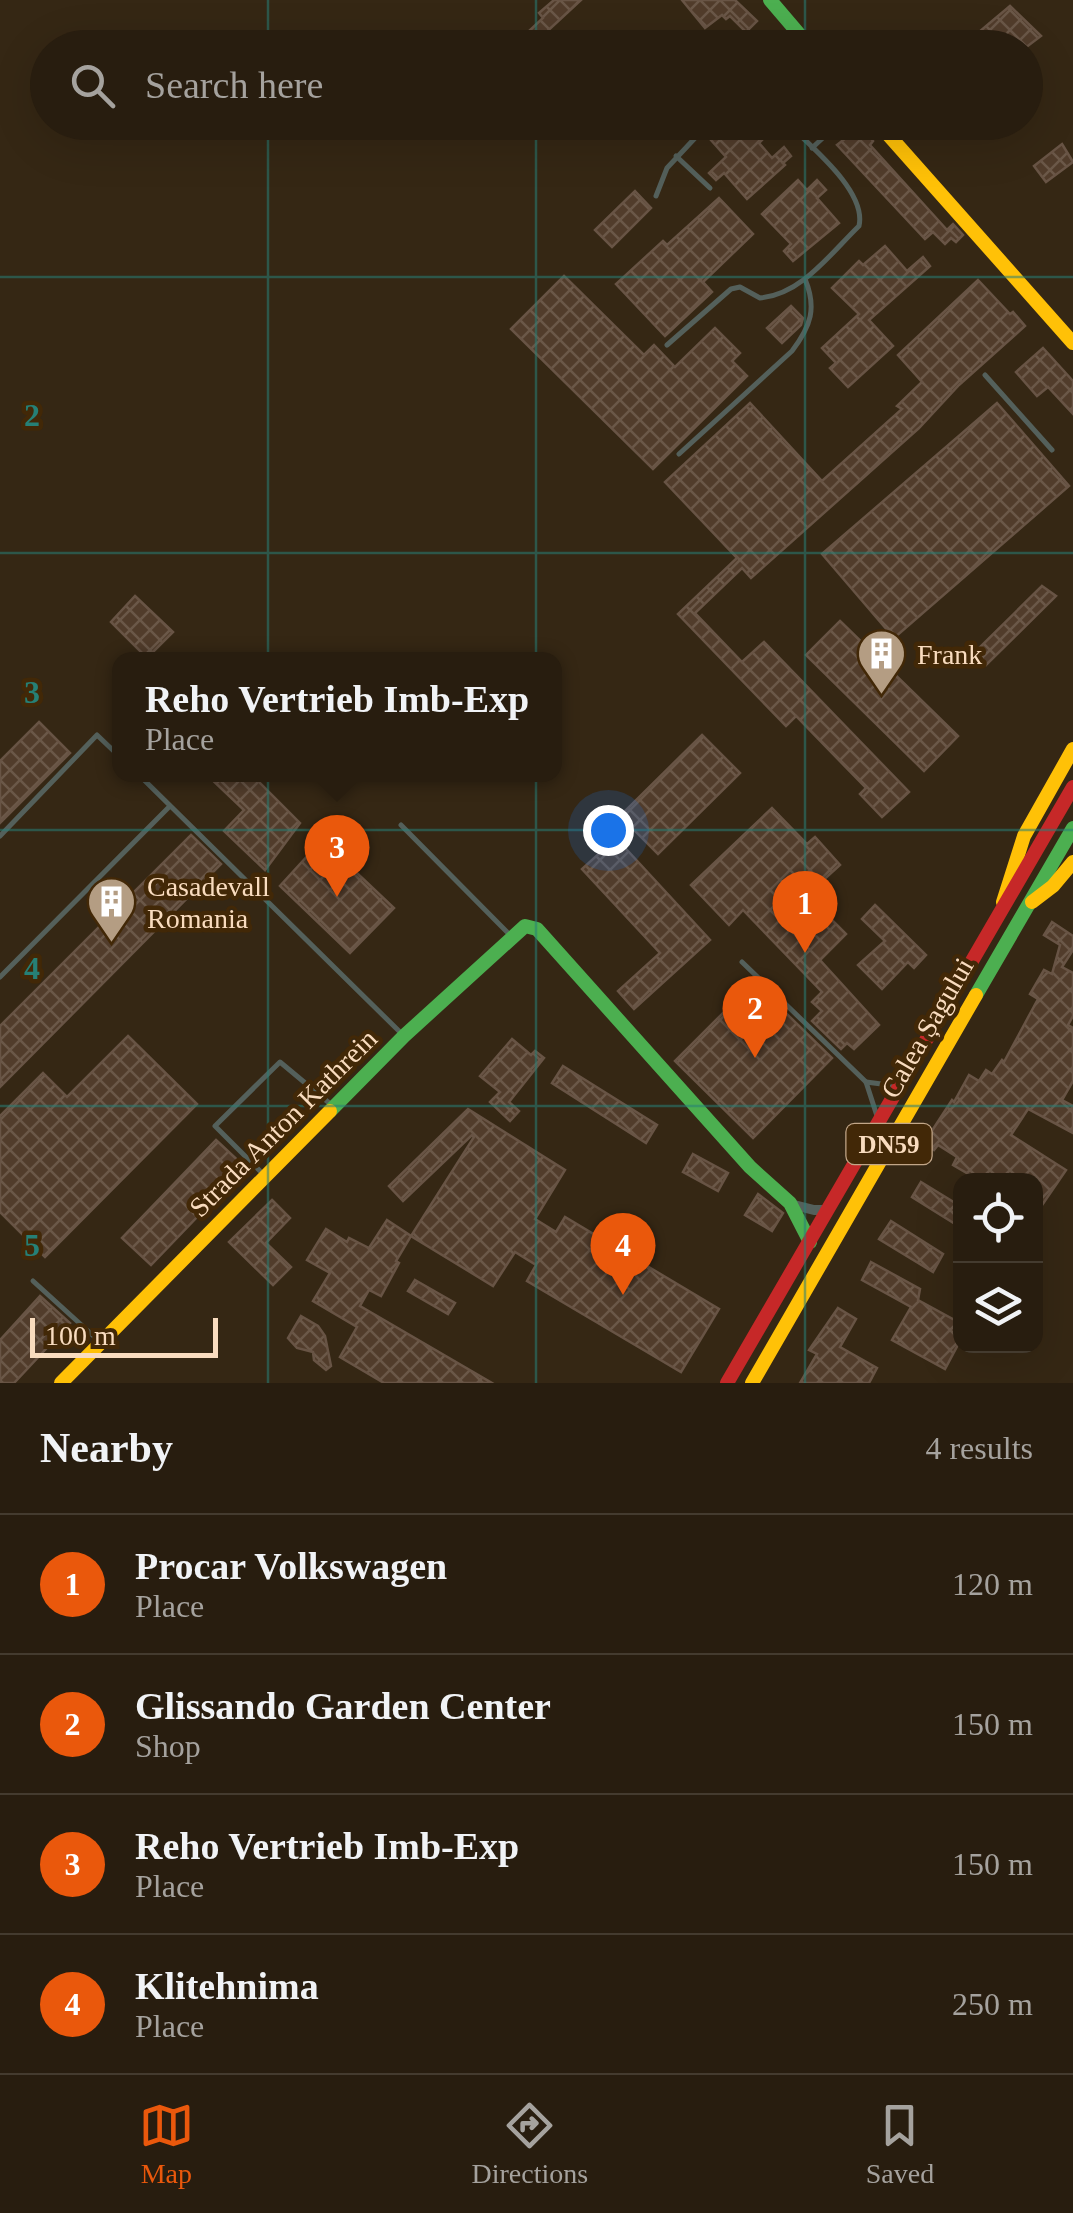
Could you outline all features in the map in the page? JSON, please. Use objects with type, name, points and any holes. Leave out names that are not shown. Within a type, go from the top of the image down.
[{"type":"street","points":[[770,0],[796,30]]},
{"type":"street","points":[[894,140],[1073,343]]},
{"type":"street","name":"Calea Șagului","points":[[1002,911],[1024,836],[1073,749]]},
{"type":"street","name":"Calea Șagului","points":[[727,1383],[1073,787]]},
{"type":"street","name":"Calea Șagului","points":[[752,1383],[1073,828]]},
{"type":"street","name":"Calea Șagului","points":[[1028,906],[1073,862]]},
{"type":"street","points":[[404,1036],[525,926],[536,929],[750,1167],[790,1204],[810,1242]]},
{"type":"street","name":"Strada Anton Kathrein","points":[[62,1383],[404,1036]]},
{"type":"street","points":[[790,1204],[828,1210]]},
{"type":"lane","points":[[656,196],[667,168],[692,140]]},
{"type":"lane","points":[[667,345],[731,289],[740,287],[760,298],[783,294],[805,279],[859,226],[861,216],[856,197],[804,140]]},
{"type":"lane","points":[[812,148],[821,140]]},
{"type":"lane","points":[[676,156],[710,188]]},
{"type":"lane","points":[[679,454],[802,338],[812,312],[812,297],[805,279]]},
{"type":"lane","points":[[985,376],[1052,450]]},
{"type":"lane","points":[[0,836],[98,735],[112,749]]},
{"type":"lane","name":"Strada Anton Kathrein","points":[[146,782],[404,1036]]},
{"type":"lane","points":[[0,977],[170,806]]},
{"type":"lane","points":[[401,825],[512,937]]},
{"type":"lane","points":[[742,962],[866,1082],[878,1124]]},
{"type":"lane","points":[[266,1176],[215,1126],[280,1062],[334,1107]]},
{"type":"lane","points":[[866,1082],[901,1086]]},
{"type":"lane","points":[[33,1281],[101,1343]]},
{"type":"building","points":[[554,0],[581,0],[549,30],[530,30],[543,18],[539,13]]},
{"type":"building","points":[[682,0],[735,0],[757,21],[744,30],[730,16],[726,19],[722,15],[705,28]]},
{"type":"building","points":[[1010,6],[1035,30],[981,30]]},
{"type":"building","points":[[711,140],[762,140],[759,143],[772,158],[784,147],[791,156],[747,199],[724,173],[716,180],[709,173],[726,157]]},
{"type":"building","points":[[843,140],[872,140],[870,145],[947,230],[953,224],[963,235],[956,242],[951,238],[945,244],[933,232],[925,239],[837,145]]},
{"type":"building","points":[[1062,144],[1073,162],[1046,182],[1034,166]]},
{"type":"building","points":[[798,180],[807,190],[817,180],[826,190],[817,198],[839,223],[793,261],[784,251],[791,244],[762,214]]},
{"type":"building","points":[[635,191],[651,208],[612,247],[595,230]]},
{"type":"building","points":[[719,198],[753,234],[703,282],[712,292],[665,336],[616,284]]},
{"type":"building","points":[[885,246],[907,271],[923,257],[930,266],[869,320],[893,346],[848,387],[830,368],[836,363],[822,348],[859,314],[832,288],[859,261],[863,265]]},
{"type":"building","points":[[564,276],[644,355],[654,345],[675,367],[715,328],[740,353],[732,361],[747,376],[653,469],[511,329]]},
{"type":"building","points":[[978,280],[1025,326],[959,385],[919,428],[751,578],[742,568],[695,613],[742,662],[764,642],[909,792],[882,817],[860,794],[866,788],[796,716],[786,726],[678,614],[737,558],[665,482],[750,403],[822,481],[902,409],[897,406],[922,382],[898,355]]},
{"type":"building","points":[[791,306],[803,318],[782,343],[767,328]]},
{"type":"building","points":[[1043,348],[1073,381],[1073,414],[1048,387],[1037,396],[1016,372]]},
{"type":"building","points":[[997,403],[1069,486],[894,638],[822,554]]},
{"type":"building","points":[[1042,586],[1056,596],[986,665],[974,653]]},
{"type":"building","points":[[135,596],[173,632],[153,652],[141,652],[111,622]]},
{"type":"building","name":"Frank","points":[[840,621],[958,736],[924,771],[806,655]]},
{"type":"building","points":[[39,722],[70,753],[0,823],[0,761]]},
{"type":"building","points":[[702,735],[740,773],[658,854],[620,816]]},
{"type":"building","points":[[214,782],[259,782],[300,823],[265,870],[224,831],[244,810]]},
{"type":"building","points":[[772,808],[807,844],[815,837],[840,865],[807,895],[846,934],[820,960],[879,1025],[854,1049],[847,1043],[841,1049],[812,1021],[822,1011],[812,1002],[822,992],[743,910],[729,925],[691,885]]},
{"type":"building","name":"Casadevall Romania","points":[[191,835],[221,864],[0,1087],[0,1026]]},
{"type":"building","points":[[616,838],[710,940],[634,1009],[618,991],[660,953],[582,869]]},
{"type":"building","points":[[322,840],[394,908],[350,953],[280,886]]},
{"type":"building","points":[[875,905],[926,955],[914,968],[908,962],[882,989],[858,965],[885,941],[862,919]]},
{"type":"building","points":[[1052,922],[1073,936],[1073,950],[1062,967],[1073,973],[1073,1016],[1068,1025],[1073,1028],[1073,1081],[1062,1100],[1073,1106],[1073,1133],[1028,1109],[1011,1135],[1066,1170],[1043,1204],[1043,1173],[967,1173],[953,1165],[957,1157],[938,1145],[934,1150],[924,1143],[969,1075],[979,1081],[986,1070],[992,1074],[1004,1062],[1038,999],[1030,994],[1044,970],[1052,974],[1060,945],[1044,935]]},
{"type":"building","points":[[754,982],[832,1058],[753,1138],[675,1061]]},
{"type":"building","points":[[128,1036],[197,1104],[45,1257],[0,1212],[0,1116],[43,1073],[67,1097]]},
{"type":"building","points":[[512,1039],[531,1055],[535,1051],[544,1058],[509,1102],[519,1111],[510,1121],[490,1102],[500,1092],[480,1076]]},
{"type":"building","points":[[563,1066],[657,1125],[646,1143],[552,1083]]},
{"type":"building","points":[[468,1109],[565,1170],[535,1219],[556,1232],[565,1217],[719,1309],[681,1372],[527,1281],[536,1265],[515,1252],[493,1286],[411,1236],[474,1137],[403,1201],[389,1186]]},
{"type":"building","points":[[216,1140],[245,1167],[151,1265],[122,1238]]},
{"type":"building","points":[[693,1154],[728,1173],[718,1191],[683,1172]]},
{"type":"building","points":[[921,1182],[953,1202],[953,1223],[912,1197]]},
{"type":"building","points":[[758,1194],[783,1213],[772,1231],[745,1215]]},
{"type":"building","points":[[272,1200],[290,1218],[266,1243],[291,1267],[273,1285],[229,1242]]},
{"type":"building","points":[[387,1220],[411,1236],[381,1296],[369,1290],[360,1306],[492,1383],[384,1383],[340,1357],[357,1327],[313,1301],[330,1273],[307,1260],[326,1229],[347,1242],[349,1238],[369,1248]]},
{"type":"building","points":[[891,1221],[943,1254],[933,1272],[879,1239]]},
{"type":"building","points":[[871,1262],[920,1289],[918,1300],[953,1319],[954,1353],[945,1369],[892,1340],[911,1307],[862,1280]]},
{"type":"building","points":[[415,1280],[455,1303],[448,1314],[408,1291]]},
{"type":"building","points":[[40,1296],[70,1323],[14,1383],[0,1383],[0,1340]]},
{"type":"building","points":[[838,1308],[856,1319],[840,1347],[877,1368],[869,1383],[800,1383],[817,1354],[809,1350]]},
{"type":"building","points":[[301,1316],[318,1326],[325,1336],[331,1366],[326,1370],[314,1360],[313,1352],[297,1348],[288,1338]]},
{"type":"traffic: fast","points":[[770,0],[796,30]]},
{"type":"traffic: fast","points":[[976,995],[1073,828]]},
{"type":"traffic: fast","points":[[330,1111],[404,1036],[525,926],[537,929],[750,1167],[790,1203],[810,1242]]},
{"type":"traffic: slow","points":[[893,140],[1073,343]]},
{"type":"traffic: slow","points":[[1003,902],[1024,836],[1073,749]]},
{"type":"traffic: slow","points":[[1032,902],[1053,886],[1073,862]]},
{"type":"traffic: slow","points":[[752,1383],[976,995]]},
{"type":"traffic: slow","points":[[61,1383],[330,1111]]},
{"type":"traffic: jam","points":[[727,1383],[1073,787]]},
{"type":"place","name":"Frank","points":[[882,696]]},
{"type":"place","name":"Reho Vertrieb Imb-Exp","points":[[337,897]]},
{"type":"place","name":"Casadevall Romania","points":[[112,944]]},
{"type":"place","name":"Procar Volkswagen","points":[[805,953]]},
{"type":"place","name":"Glissando Garden Center","points":[[755,1058]]},
{"type":"place","name":"Klitehnima","points":[[623,1295]]}]
